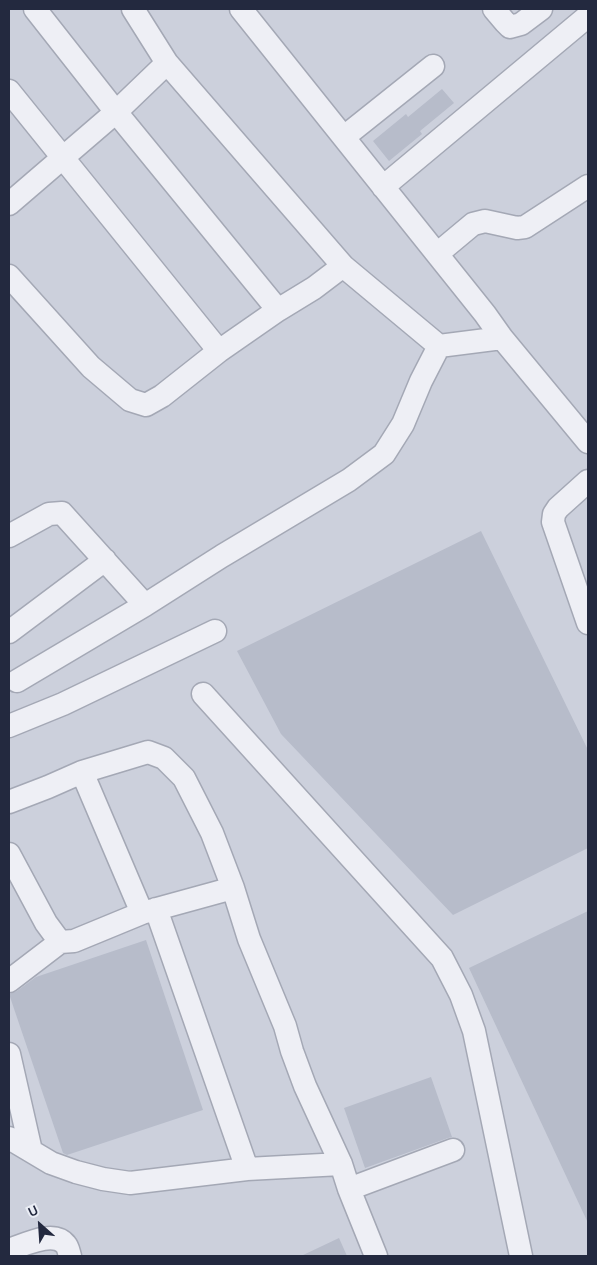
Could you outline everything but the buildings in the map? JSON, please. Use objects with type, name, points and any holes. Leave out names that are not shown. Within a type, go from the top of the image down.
[{"type":"lane","points":[[35,9],[116,112],[278,310]]},
{"type":"lane","points":[[132,9],[167,63],[343,266],[440,346],[502,338]]},
{"type":"lane","points":[[241,9],[485,314],[502,338],[588,442]]},
{"type":"lane","points":[[494,9],[510,26],[521,24],[541,9]]},
{"type":"lane","points":[[384,187],[588,16]]},
{"type":"lane","points":[[11,199],[63,158],[116,112],[167,63]]},
{"type":"lane","points":[[344,137],[433,66]]},
{"type":"lane","points":[[9,91],[219,351]]},
{"type":"lane","points":[[437,254],[474,224],[485,221],[517,228],[525,227],[588,186]]},
{"type":"lane","points":[[9,276],[91,367],[130,400],[146,405],[162,396],[219,351],[278,310],[314,288],[343,266]]},
{"type":"lane","points":[[17,681],[146,605],[222,556],[349,480],[384,454],[404,424],[421,381],[440,346]]},
{"type":"lane","points":[[588,481],[558,508],[554,514],[553,522],[588,623]]},
{"type":"lane","points":[[9,536],[49,514],[62,513],[146,605]]},
{"type":"lane","points":[[9,632],[105,560]]},
{"type":"lane","points":[[9,726],[63,704],[215,631]]},
{"type":"lane","points":[[203,694],[442,958],[461,995],[474,1031],[521,1256]]},
{"type":"lane","points":[[9,802],[82,772],[148,752],[164,758],[184,778],[212,833],[233,888],[249,939],[285,1026],[305,1086],[341,1164],[348,1189],[376,1256]]},
{"type":"lane","points":[[82,772],[149,911],[247,1169]]},
{"type":"lane","points":[[9,854],[46,923],[60,942]]},
{"type":"lane","points":[[9,981],[60,942],[74,941],[149,911],[233,888]]},
{"type":"lane","points":[[9,1054],[31,1151]]},
{"type":"lane","points":[[9,1138],[51,1163],[103,1179],[130,1182],[247,1169],[341,1164]]},
{"type":"lane","points":[[348,1189],[453,1150]]},
{"type":"lane","points":[[9,1250],[44,1238],[56,1238],[66,1245],[70,1256]]},
{"type":"shaded area","points":[[9,9],[588,9],[588,1256],[9,1256]]}]
